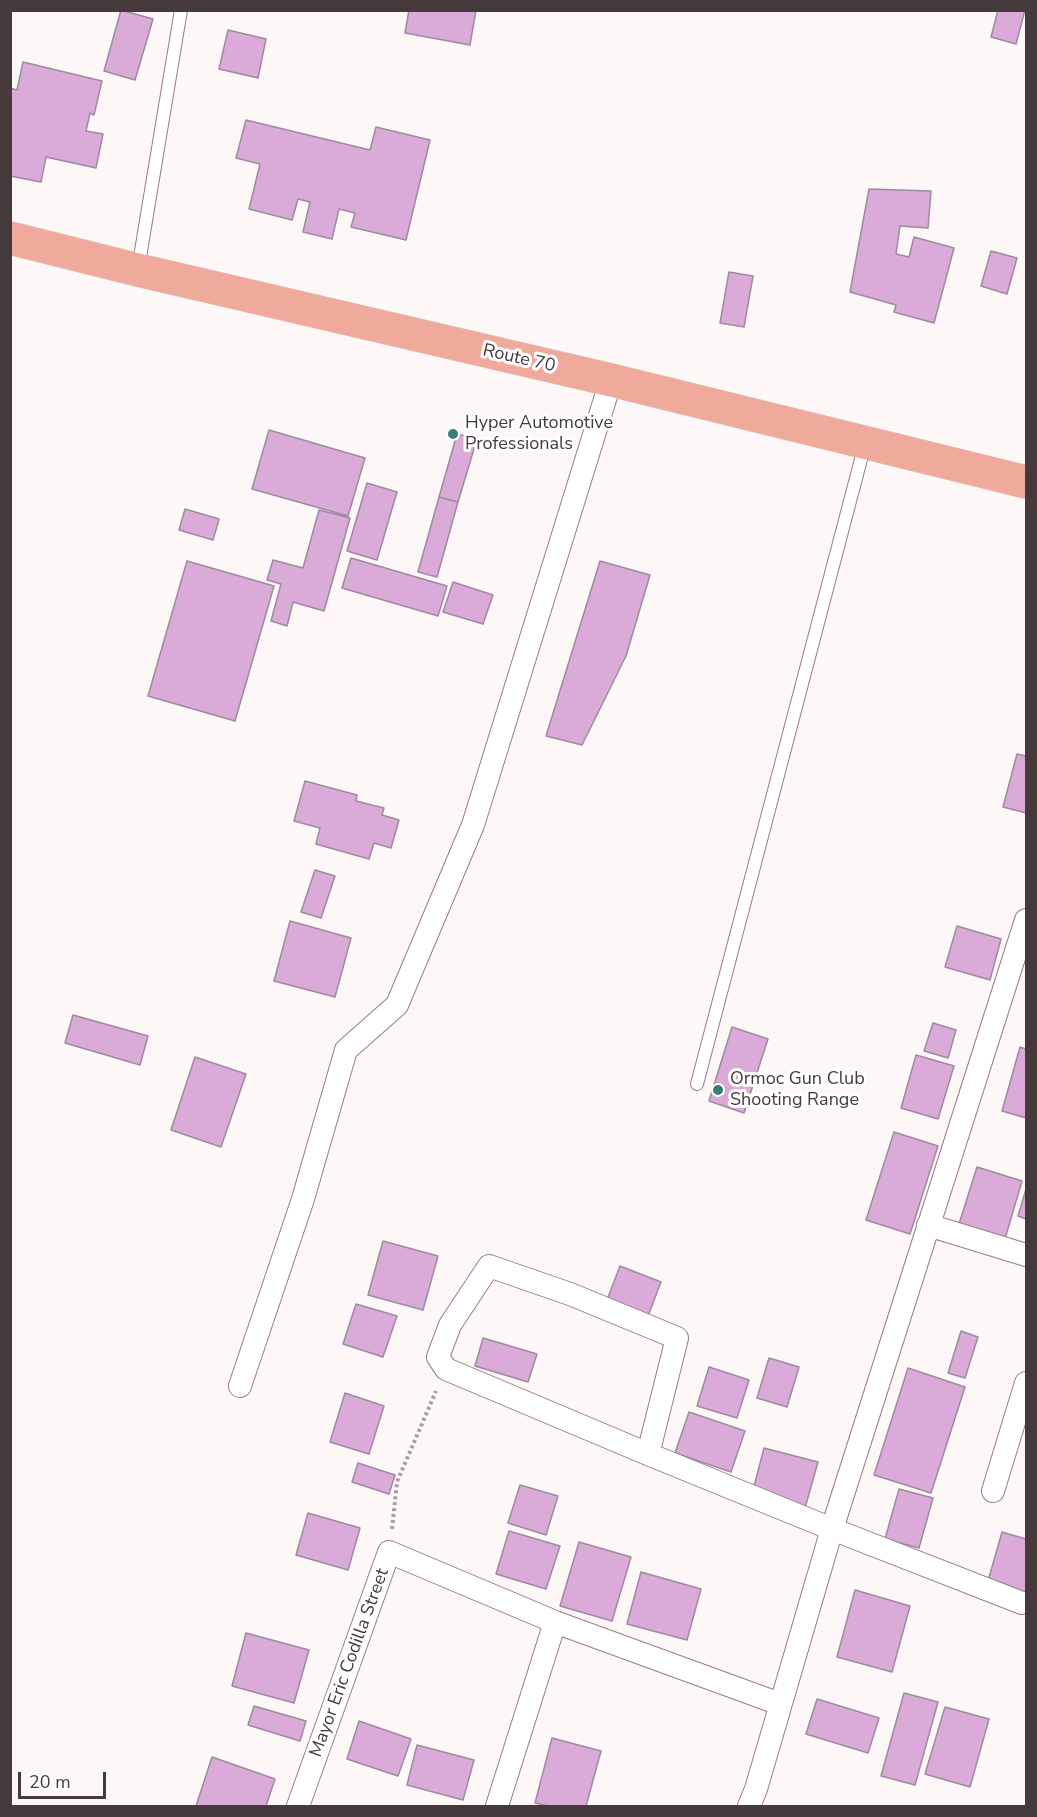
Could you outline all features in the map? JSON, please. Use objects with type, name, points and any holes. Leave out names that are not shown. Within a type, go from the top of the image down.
[{"type":"highway","name":"Route 70","points":[[10,238],[611,380],[1026,482]]},
{"type":"street","points":[[240,1386],[303,1198],[346,1050],[397,1005],[473,825],[611,380]]},
{"type":"street","points":[[749,1806],[756,1789],[832,1529],[1026,920]]},
{"type":"street","points":[[928,1225],[1026,1255]]},
{"type":"street","points":[[648,1454],[677,1338],[570,1294],[489,1266],[450,1325],[438,1357],[446,1369],[648,1454],[832,1529],[1022,1603]]},
{"type":"street","points":[[993,1491],[1026,1383]]},
{"type":"street","name":"Mayor Eric Codilla Street","points":[[298,1806],[389,1552],[555,1622],[780,1704]]},
{"type":"street","points":[[496,1806],[555,1622]]},
{"type":"lane","points":[[138,270],[181,10]]},
{"type":"lane","points":[[697,1084],[866,443]]},
{"type":"path","points":[[389,1552],[397,1482],[446,1369]]},
{"type":"building","points":[[121,10],[153,19],[135,80],[104,71]]},
{"type":"building","points":[[409,10],[476,10],[470,45],[405,33]]},
{"type":"building","points":[[998,10],[1025,10],[1016,44],[991,37]]},
{"type":"building","points":[[228,30],[266,39],[258,78],[219,69]]},
{"type":"building","points":[[23,62],[102,81],[94,115],[90,113],[86,131],[103,134],[96,168],[46,157],[41,182],[10,176],[10,88],[17,90]]},
{"type":"building","points":[[246,120],[370,150],[376,127],[430,140],[406,240],[351,227],[355,213],[339,209],[332,239],[303,232],[310,202],[298,199],[292,220],[249,209],[260,164],[236,158]]},
{"type":"building","points":[[869,189],[931,191],[928,228],[900,226],[896,254],[909,257],[914,237],[954,248],[934,323],[894,312],[896,305],[850,292]]},
{"type":"building","points":[[991,251],[1017,258],[1007,294],[981,286]]},
{"type":"building","points":[[729,272],[753,276],[744,327],[720,323]]},
{"type":"building","points":[[269,430],[365,458],[348,516],[252,489]]},
{"type":"building","points":[[457,434],[477,439],[458,502],[439,497]]},
{"type":"building","points":[[367,483],[397,492],[377,560],[347,551]]},
{"type":"building","points":[[439,497],[458,502],[437,577],[418,572]]},
{"type":"building","points":[[185,509],[219,519],[213,540],[179,530]]},
{"type":"building","points":[[319,510],[350,518],[324,611],[293,602],[287,626],[271,621],[281,584],[267,580],[273,560],[303,568]]},
{"type":"building","points":[[351,558],[447,586],[438,616],[342,588]]},
{"type":"building","points":[[187,561],[274,586],[235,721],[148,696]]},
{"type":"building","points":[[600,561],[650,575],[626,656],[582,745],[546,736]]},
{"type":"building","points":[[453,582],[493,595],[483,624],[443,612]]},
{"type":"building","points":[[1017,754],[1026,756],[1026,813],[1003,807]]},
{"type":"building","points":[[305,781],[357,795],[356,801],[384,808],[382,815],[399,820],[391,848],[374,843],[369,859],[316,844],[320,828],[294,821]]},
{"type":"building","points":[[315,870],[335,876],[321,918],[301,912]]},
{"type":"building","points":[[290,921],[351,938],[335,997],[274,981]]},
{"type":"building","points":[[957,926],[1001,939],[990,980],[945,967]]},
{"type":"building","points":[[73,1015],[148,1036],[140,1065],[65,1043]]},
{"type":"building","points":[[933,1023],[956,1030],[948,1058],[924,1051]]},
{"type":"building","points":[[732,1027],[768,1039],[744,1113],[709,1101]]},
{"type":"building","points":[[1020,1047],[1026,1049],[1026,1118],[1002,1111]]},
{"type":"building","points":[[916,1055],[954,1066],[938,1119],[901,1108]]},
{"type":"building","points":[[195,1057],[246,1074],[221,1147],[171,1130]]},
{"type":"building","points":[[894,1132],[938,1146],[910,1234],[866,1220]]},
{"type":"building","points":[[977,1167],[1022,1181],[1004,1242],[958,1227]]},
{"type":"building","points":[[1026,1189],[1026,1219],[1018,1216]]},
{"type":"building","points":[[383,1241],[438,1256],[423,1310],[368,1295]]},
{"type":"building","points":[[620,1266],[661,1282],[648,1316],[607,1300]]},
{"type":"building","points":[[356,1304],[397,1316],[383,1357],[343,1344]]},
{"type":"building","points":[[961,1331],[978,1337],[965,1378],[948,1373]]},
{"type":"building","points":[[483,1338],[537,1354],[528,1382],[475,1366]]},
{"type":"building","points":[[769,1358],[799,1367],[787,1407],[757,1398]]},
{"type":"building","points":[[709,1367],[749,1380],[737,1418],[697,1406]]},
{"type":"building","points":[[908,1368],[965,1387],[931,1493],[874,1475]]},
{"type":"building","points":[[345,1393],[384,1406],[369,1454],[330,1442]]},
{"type":"building","points":[[689,1412],[745,1431],[731,1472],[675,1453]]},
{"type":"building","points":[[764,1448],[818,1462],[805,1508],[752,1494]]},
{"type":"building","points":[[358,1463],[395,1475],[389,1494],[352,1482]]},
{"type":"building","points":[[520,1485],[558,1496],[546,1535],[508,1523]]},
{"type":"building","points":[[899,1489],[933,1498],[919,1548],[885,1539]]},
{"type":"building","points":[[308,1513],[360,1528],[348,1570],[296,1555]]},
{"type":"building","points":[[509,1531],[560,1546],[546,1589],[496,1574]]},
{"type":"building","points":[[1002,1532],[1026,1539],[1026,1599],[986,1588]]},
{"type":"building","points":[[579,1542],[631,1557],[612,1621],[560,1606]]},
{"type":"building","points":[[641,1572],[701,1589],[687,1640],[627,1624]]},
{"type":"building","points":[[855,1590],[910,1606],[892,1672],[837,1657]]},
{"type":"building","points":[[246,1633],[309,1650],[294,1703],[232,1686]]},
{"type":"building","points":[[904,1693],[938,1702],[915,1785],[881,1776]]},
{"type":"building","points":[[817,1699],[879,1718],[868,1753],[806,1734]]},
{"type":"building","points":[[254,1706],[306,1721],[300,1741],[248,1725]]},
{"type":"building","points":[[945,1707],[989,1719],[970,1787],[925,1774]]},
{"type":"building","points":[[359,1721],[411,1739],[398,1776],[347,1759]]},
{"type":"building","points":[[552,1738],[601,1751],[586,1806],[548,1806],[535,1803]]},
{"type":"building","points":[[417,1745],[474,1760],[463,1800],[407,1785]]},
{"type":"building","points":[[212,1757],[275,1779],[266,1806],[196,1806]]},
{"type":"place","name":"Hyper Automotive Professionals","points":[[453,434]]},
{"type":"place","name":"Ormoc Gun Club Shooting Range","points":[[718,1090]]}]
